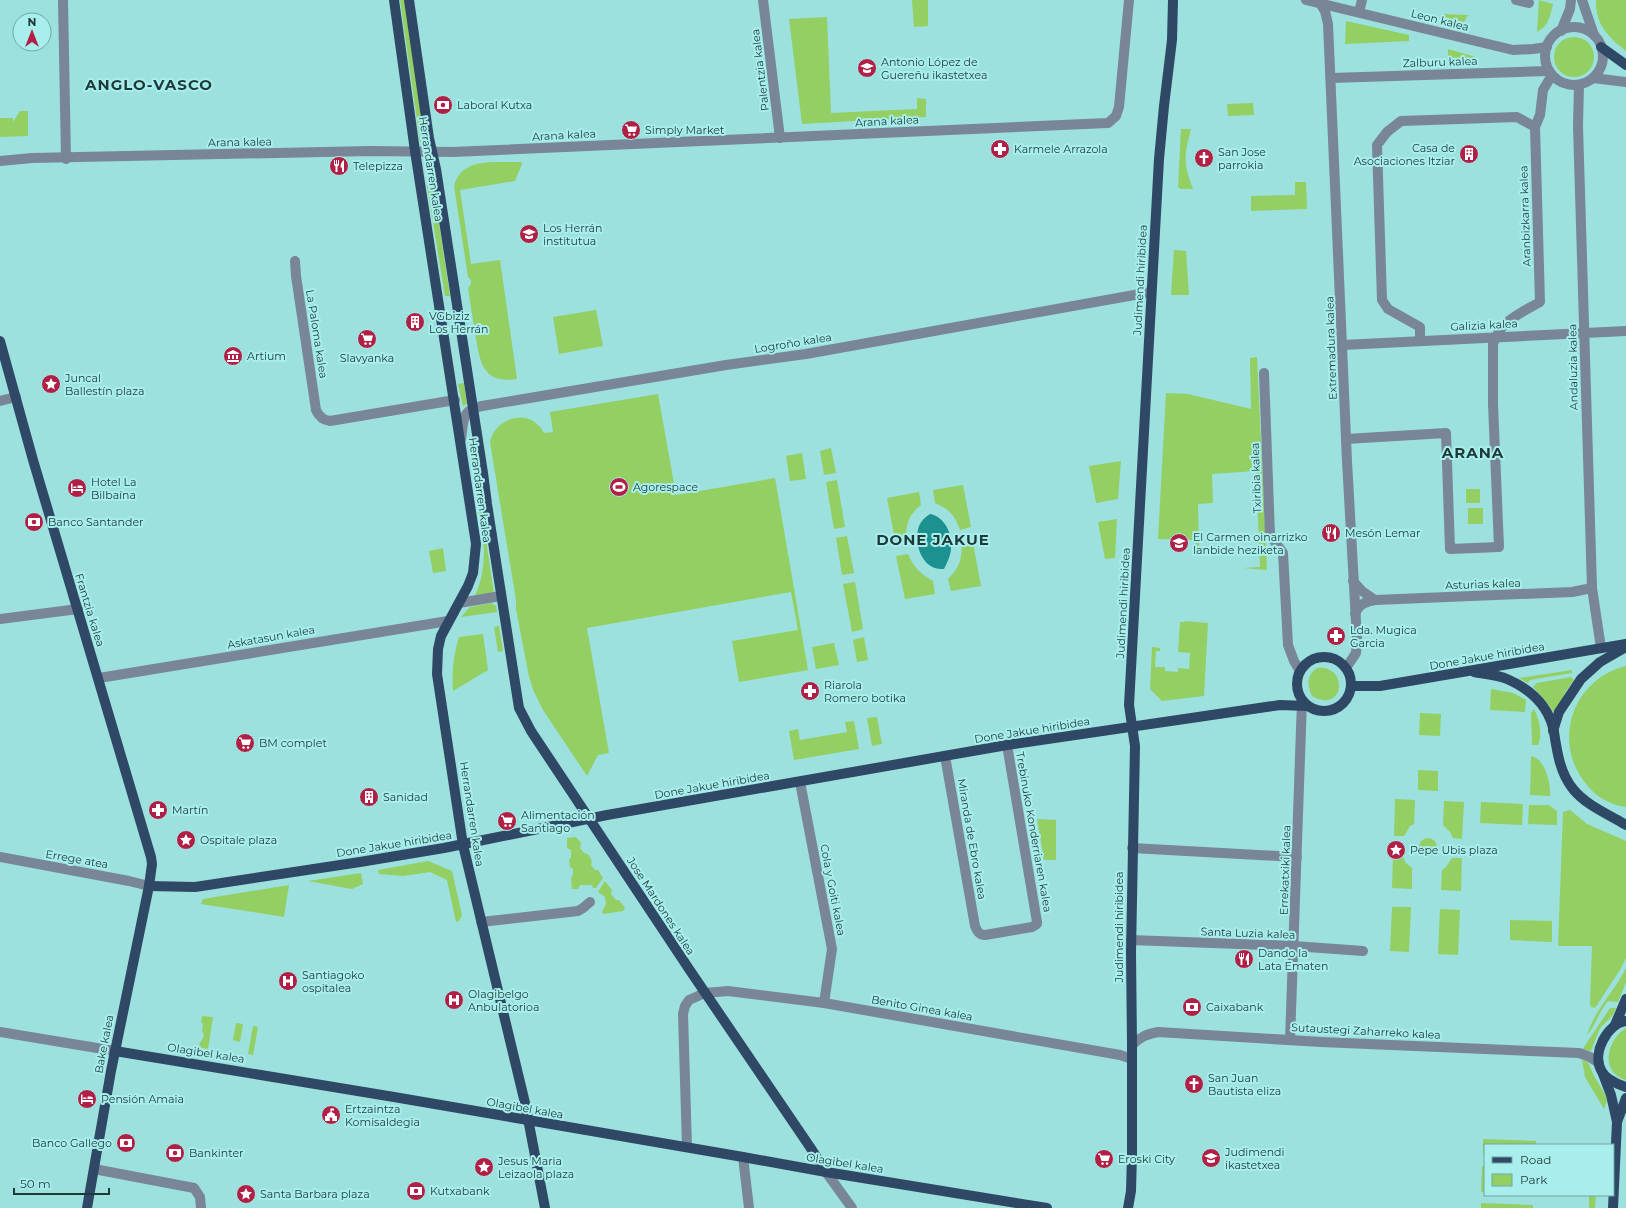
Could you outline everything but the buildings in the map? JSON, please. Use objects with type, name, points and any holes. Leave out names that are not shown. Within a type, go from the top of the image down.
[{"type":"main road","name":"Herrandarren kalea","points":[[394,0],[415,151],[455,400],[476,544],[473,573],[468,586],[441,636],[438,649],[438,674],[463,845],[528,1120],[545,1208]]},
{"type":"main road","name":"Herrandarren kalea","points":[[409,0],[429,138],[436,169],[501,596]]},
{"type":"main road","name":"Judimendi hiribidea","points":[[1128,1208],[1131,1191],[1131,940],[1135,746],[1129,705],[1159,159],[1172,40],[1173,0]]},
{"type":"main road","points":[[1601,47],[1626,65]]},
{"type":"main road","name":"Frantzia kalea","points":[[0,340],[33,460],[151,857],[152,864],[148,886]]},
{"type":"main road","name":"Jose Mardones kalea","points":[[501,596],[519,708],[531,731],[826,1172]]},
{"type":"main road","points":[[1553,731],[1559,712],[1565,701],[1582,680],[1600,662],[1626,646]]},
{"type":"main road","name":"Done Jakue hiribidea","points":[[1351,686],[1380,686],[1601,648],[1626,646]]},
{"type":"main road","points":[[1318,658],[1334,659],[1346,668],[1350,676],[1351,686],[1348,698],[1344,704],[1332,710],[1319,711],[1304,704],[1297,688],[1297,680],[1300,671],[1311,660],[1318,658]]},
{"type":"main road","points":[[1468,671],[1506,679],[1526,690],[1540,701],[1547,713],[1553,731],[1555,746],[1564,775],[1573,789],[1583,800],[1597,809],[1621,818],[1626,825]]},
{"type":"main road","points":[[1280,705],[1289,702],[1297,688]]},
{"type":"main road","name":"Done Jakue hiribidea","points":[[148,886],[195,887],[463,845],[490,838],[589,819],[945,756],[1131,726],[1280,705],[1304,704]]},
{"type":"main road","name":"Bake kalea","points":[[87,1208],[115,1051],[148,886]]},
{"type":"main road","points":[[1615,1025],[1626,999]]},
{"type":"main road","points":[[1614,1186],[1617,1122],[1610,1095],[1599,1064],[1600,1047],[1608,1031],[1615,1025],[1626,1021]]},
{"type":"main road","name":"Olagibel kalea","points":[[115,1051],[688,1147],[826,1172],[1047,1208]]},
{"type":"main road","points":[[1603,1074],[1614,1082],[1626,1087]]},
{"type":"main road","points":[[1617,1122],[1626,1098]]},
{"type":"main road","points":[[1613,1208],[1614,1196]]},
{"type":"street","points":[[63,0],[66,159]]},
{"type":"street","name":"Palentzia kalea","points":[[763,0],[780,138]]},
{"type":"street","name":"Arana kalea","points":[[0,161],[32,158],[66,159],[415,151],[432,152],[1108,123],[1116,116],[1119,107],[1129,0]]},
{"type":"street","name":"Leon kalea","points":[[1306,0],[1513,50],[1547,47]]},
{"type":"street","points":[[1328,24],[1333,18],[1340,14],[1355,11],[1362,0]]},
{"type":"street","points":[[1516,0],[1529,3]]},
{"type":"street","points":[[1560,31],[1570,9],[1571,0]]},
{"type":"street","points":[[1582,0],[1594,35],[1601,47],[1603,58],[1602,64],[1593,78],[1580,85],[1562,82],[1551,73],[1545,59],[1547,47],[1555,35],[1560,31],[1569,28],[1578,28],[1586,30],[1594,35]]},
{"type":"street","name":"Extremadura kalea","points":[[1320,3],[1325,11],[1328,24],[1355,614],[1356,653],[1346,668]]},
{"type":"street","name":"Zalburu kalea","points":[[1331,78],[1551,73]]},
{"type":"street","name":"Aranbizkarra kalea","points":[[1495,337],[1510,319],[1540,302],[1535,127],[1540,115],[1543,90],[1551,73]]},
{"type":"street","points":[[1593,78],[1626,82]]},
{"type":"street","name":"Andaluzia kalea","points":[[1580,85],[1578,126],[1592,588],[1601,648]]},
{"type":"street","points":[[1420,340],[1420,327],[1388,309],[1382,300],[1377,144],[1387,132],[1401,121],[1517,117],[1535,127]]},
{"type":"street","name":"La Paloma kalea","points":[[295,261],[296,276],[318,416],[322,419],[330,420],[455,400]]},
{"type":"street","name":"Logroño kalea","points":[[473,408],[726,365],[814,352],[1151,292]]},
{"type":"street","name":"Galizia kalea","points":[[1342,345],[1626,331]]},
{"type":"street","points":[[1346,439],[1446,433],[1450,549],[1499,547],[1492,344],[1495,337]]},
{"type":"street","name":"Txiribia kalea","points":[[1264,373],[1270,535],[1283,553],[1288,645],[1294,661],[1300,671]]},
{"type":"street","points":[[0,401],[16,397]]},
{"type":"street","points":[[461,439],[466,414],[468,410],[473,408]]},
{"type":"street","points":[[1353,581],[1362,591],[1375,600]]},
{"type":"street","name":"Asturias kalea","points":[[1355,614],[1364,602],[1375,600],[1572,592],[1592,588]]},
{"type":"street","points":[[459,603],[501,596]]},
{"type":"street","points":[[0,619],[78,609]]},
{"type":"street","name":"Askatasun kalea","points":[[99,678],[448,621]]},
{"type":"street","name":"Errekatxiki kalea","points":[[1290,1040],[1304,704]]},
{"type":"street","name":"Trebinuko Konderriaren kalea","points":[[976,926],[980,934],[985,935],[1032,927],[1037,924],[1007,746]]},
{"type":"street","name":"Miranda de Ebro kalea","points":[[945,756],[976,926]]},
{"type":"street","name":"Cola y Goiti kalea","points":[[800,782],[832,949],[824,1003]]},
{"type":"street","points":[[1132,848],[1297,857]]},
{"type":"street","name":"Errege atea","points":[[0,857],[129,881],[148,886]]},
{"type":"street","points":[[481,922],[578,911],[590,902]]},
{"type":"street","name":"Santa Luzia kalea","points":[[1131,940],[1294,946],[1363,951]]},
{"type":"street","name":"Benito Ginea kalea","points":[[705,993],[728,991],[824,1003],[1120,1055],[1132,1059]]},
{"type":"street","points":[[688,1147],[683,1014],[684,1006],[689,1000],[705,993]]},
{"type":"street","name":"Olagibel kalea","points":[[0,1032],[115,1051]]},
{"type":"street","name":"Sutaustegi Zaharreko kalea","points":[[1132,1045],[1146,1034],[1158,1032],[1290,1040],[1579,1053],[1590,1057],[1599,1064]]},
{"type":"street","points":[[743,1157],[749,1208]]},
{"type":"street","points":[[94,1169],[194,1188],[200,1197],[201,1208]]},
{"type":"street","name":"Jose Mardones kalea","points":[[826,1172],[852,1208]]},
{"type":"green space","points":[[400,0],[405,0],[425,143],[424,145],[422,145],[420,141]]},
{"type":"green space","points":[[912,0],[928,0],[928,26],[914,27]]},
{"type":"green space","points":[[1539,0],[1553,4],[1547,24],[1537,32]]},
{"type":"green space","points":[[1596,0],[1626,0],[1626,51],[1608,35],[1600,23],[1596,9]]},
{"type":"green space","points":[[1443,14],[1468,15],[1464,22],[1443,17]]},
{"type":"green space","points":[[827,17],[831,113],[917,109],[917,98],[926,99],[926,117],[802,124],[789,19]]},
{"type":"green space","points":[[1346,21],[1409,35],[1409,41],[1345,44]]},
{"type":"green space","points":[[1574,37],[1582,39],[1588,43],[1592,49],[1594,57],[1592,65],[1588,71],[1582,75],[1574,77],[1566,75],[1560,71],[1556,65],[1554,57],[1556,49],[1560,43],[1566,39]]},
{"type":"green space","points":[[1448,49],[1476,57],[1475,59],[1448,61]]},
{"type":"green space","points":[[1253,103],[1254,115],[1228,116],[1227,104]]},
{"type":"green space","points":[[20,111],[28,111],[28,136],[0,137],[0,118],[13,118],[13,122]]},
{"type":"green space","points":[[1181,129],[1191,129],[1186,153],[1186,165],[1193,189],[1181,189],[1178,187]]},
{"type":"green space","points":[[491,162],[521,162],[522,164],[515,181],[460,190],[471,264],[500,260],[517,379],[505,380],[496,378],[490,374],[481,362],[468,288],[471,284],[471,280],[468,277],[454,186],[458,176],[472,165]]},
{"type":"green space","points":[[1295,182],[1306,182],[1307,209],[1251,211],[1251,196],[1295,195]]},
{"type":"green space","points":[[433,184],[450,296],[445,296],[427,185]]},
{"type":"green space","points":[[1174,250],[1186,251],[1189,295],[1171,295]]},
{"type":"green space","points":[[596,310],[603,346],[559,354],[553,317]]},
{"type":"green space","points":[[1257,357],[1267,570],[1243,568],[1260,567],[1256,471],[1212,474],[1213,503],[1198,504],[1199,548],[1193,540],[1158,539],[1166,393],[1188,394],[1251,409],[1250,358]]},
{"type":"green space","points":[[464,383],[467,404],[463,406],[458,384]]},
{"type":"green space","points":[[658,394],[676,495],[775,478],[808,670],[739,682],[732,641],[798,630],[791,592],[587,628],[609,753],[598,755],[587,776],[543,710],[534,692],[529,677],[516,609],[516,600],[490,442],[497,428],[503,423],[517,418],[532,420],[544,433],[553,432],[550,412]]},
{"type":"green space","points":[[831,448],[836,473],[824,475],[820,451]]},
{"type":"green space","points":[[802,453],[806,479],[790,481],[786,456]]},
{"type":"green space","points":[[1121,461],[1118,499],[1096,503],[1089,466]]},
{"type":"green space","points":[[477,473],[494,593],[475,595],[481,579],[484,555],[474,483]]},
{"type":"green space","points":[[837,480],[845,527],[834,529],[826,482]]},
{"type":"green space","points":[[963,485],[971,527],[960,530],[951,513],[935,503],[933,490]]},
{"type":"green space","points":[[1466,489],[1480,489],[1480,503],[1466,503]]},
{"type":"green space","points":[[919,492],[921,505],[917,508],[909,520],[906,538],[895,540],[887,498]]},
{"type":"green space","points":[[1468,508],[1483,508],[1483,524],[1468,524]]},
{"type":"green space","points":[[1117,519],[1115,558],[1105,559],[1098,522]]},
{"type":"green space","points":[[847,536],[854,573],[842,575],[836,538]]},
{"type":"green space","points":[[973,543],[981,586],[951,591],[948,579],[959,564],[962,545]]},
{"type":"green space","points":[[443,548],[446,571],[433,573],[429,551]]},
{"type":"green space","points":[[908,554],[918,570],[933,581],[935,594],[905,599],[896,556]]},
{"type":"green space","points":[[855,582],[863,629],[852,632],[843,584]]},
{"type":"green space","points":[[491,603],[496,606],[497,612],[461,617],[470,607]]},
{"type":"green space","points":[[1180,622],[1208,623],[1204,696],[1162,701],[1150,689],[1152,647],[1160,648],[1160,651],[1156,651],[1155,667],[1165,667],[1165,671],[1178,672],[1178,668],[1189,669],[1190,653],[1178,652]]},
{"type":"green space","points":[[499,626],[503,651],[498,652],[494,627]]},
{"type":"green space","points":[[483,634],[488,670],[453,691],[453,664],[459,637]]},
{"type":"green space","points":[[864,637],[868,660],[857,662],[853,640]]},
{"type":"green space","points":[[834,643],[839,665],[816,669],[812,647]]},
{"type":"green space","points":[[1626,666],[1626,807],[1604,800],[1587,785],[1576,768],[1570,751],[1569,732],[1573,715],[1580,698],[1592,684],[1607,673]]},
{"type":"green space","points":[[1317,668],[1327,669],[1334,673],[1338,680],[1339,688],[1337,694],[1331,699],[1323,700],[1312,696],[1308,681],[1313,671]]},
{"type":"green space","points":[[1572,670],[1572,673],[1530,680],[1528,683],[1519,678]]},
{"type":"green space","points":[[1571,677],[1574,680],[1566,691],[1556,712],[1553,712],[1545,700],[1533,687],[1537,683]]},
{"type":"green space","points":[[1491,689],[1513,693],[1526,700],[1525,712],[1490,710]]},
{"type":"green space","points":[[1534,709],[1540,727],[1538,745],[1532,745],[1531,713]]},
{"type":"green space","points":[[1420,713],[1441,714],[1440,736],[1419,735]]},
{"type":"green space","points":[[877,717],[882,744],[872,746],[867,718]]},
{"type":"green space","points":[[854,721],[859,749],[794,760],[789,731],[798,729],[800,740],[847,732],[845,722]]},
{"type":"green space","points":[[1531,756],[1540,761],[1546,772],[1550,796],[1530,795]]},
{"type":"green space","points":[[1418,770],[1438,771],[1438,791],[1418,790]]},
{"type":"green space","points":[[1395,799],[1415,800],[1414,824],[1410,826],[1404,836],[1394,836]]},
{"type":"green space","points":[[1444,801],[1464,802],[1462,839],[1453,838],[1450,832],[1443,825]]},
{"type":"green space","points":[[1481,802],[1523,804],[1522,825],[1480,823]]},
{"type":"green space","points":[[1529,805],[1549,805],[1557,811],[1557,825],[1528,824]]},
{"type":"green space","points":[[1570,810],[1587,824],[1626,841],[1626,958],[1620,970],[1595,1008],[1591,1007],[1590,1003],[1592,946],[1558,946],[1563,812]]},
{"type":"green space","points":[[1037,819],[1056,820],[1056,860],[1044,860]]},
{"type":"green space","points":[[576,837],[581,843],[580,848],[584,853],[588,854],[592,861],[591,865],[595,870],[598,870],[603,878],[596,888],[593,888],[592,885],[580,885],[578,889],[572,889],[571,878],[573,875],[573,869],[570,867],[569,859],[571,858],[571,850],[567,848],[567,838]]},
{"type":"green space","points":[[1424,838],[1432,838],[1437,843],[1435,854],[1432,856],[1424,856],[1419,851],[1419,843]]},
{"type":"green space","points":[[1393,856],[1403,856],[1405,862],[1412,868],[1412,889],[1392,888]]},
{"type":"green space","points":[[1452,858],[1462,858],[1461,891],[1441,890],[1442,870]]},
{"type":"green space","points":[[428,861],[452,871],[462,915],[459,921],[456,922],[447,880],[430,872],[403,876],[379,874],[378,870]]},
{"type":"green space","points":[[361,873],[363,884],[352,889],[308,881]]},
{"type":"green space","points":[[605,881],[612,890],[611,894],[616,900],[619,900],[625,908],[623,911],[603,914],[602,912],[606,904],[605,897],[598,892]]},
{"type":"green space","points":[[289,885],[284,917],[201,904],[203,899]]},
{"type":"green space","points":[[1392,907],[1411,907],[1409,952],[1390,951]]},
{"type":"green space","points":[[1440,909],[1460,910],[1458,955],[1438,954]]},
{"type":"green space","points":[[1510,920],[1552,921],[1552,942],[1510,940]]},
{"type":"green space","points":[[1626,968],[1626,982],[1618,1002],[1608,1001],[1587,1035],[1600,1008]]},
{"type":"green space","points":[[1610,1008],[1616,1008],[1613,1015],[1600,1028],[1591,1051],[1582,1050]]},
{"type":"green space","points":[[202,1016],[213,1017],[208,1049],[198,1047],[204,1036],[202,1030],[203,1023],[201,1023]]},
{"type":"green space","points":[[236,1023],[243,1024],[240,1042],[233,1040]]},
{"type":"green space","points":[[253,1026],[258,1027],[253,1055],[248,1054]]},
{"type":"green space","points":[[1626,1028],[1626,1080],[1617,1076],[1612,1070],[1609,1063],[1609,1056],[1614,1040],[1619,1033]]},
{"type":"green space","points":[[1582,1060],[1588,1062],[1594,1076],[1606,1096],[1607,1101],[1604,1109],[1585,1077]]},
{"type":"green space","points":[[1483,1139],[1536,1141],[1536,1144],[1484,1144],[1483,1154]]},
{"type":"green space","points":[[1482,1166],[1484,1166],[1484,1192],[1481,1192]]},
{"type":"green space","points":[[1589,1196],[1596,1196],[1595,1208],[1589,1208]]},
{"type":"green space","points":[[1481,1203],[1533,1205],[1533,1208],[1481,1208]]},
{"type":"water","points":[[930,514],[935,515],[943,522],[951,537],[949,559],[944,569],[930,566],[921,555],[918,548],[917,533],[919,526],[923,519]]},
{"type":"place","name":"Antonio López de Guereñu ikastetxea","points":[[867,68]]},
{"type":"place","name":"Laboral Kutxa","points":[[443,105]]},
{"type":"place","name":"Simply Market","points":[[631,130]]},
{"type":"place","name":"Karmele Arrazola","points":[[1000,149]]},
{"type":"place","name":"Casa de Asociaciones Itziar","points":[[1469,154]]},
{"type":"place","name":"San Jose parrokia","points":[[1204,158]]},
{"type":"place","name":"Telepizza","points":[[339,166]]},
{"type":"place","name":"Los Herrán institutua","points":[[529,234]]},
{"type":"place","name":"VGbiziz Los Herrán","points":[[415,322]]},
{"type":"place","name":"Slavyanka","points":[[367,339]]},
{"type":"place","name":"Artium","points":[[233,356]]},
{"type":"place","name":"Juncal Ballestín plaza","points":[[51,384]]},
{"type":"place","name":"Agorespace","points":[[619,487]]},
{"type":"place","name":"Hotel La Bilbaína","points":[[77,488]]},
{"type":"place","name":"Banco Santander","points":[[34,522]]},
{"type":"place","name":"Mesón Lemar","points":[[1331,533]]},
{"type":"place","name":"El Carmen oinarrizko lanbide heziketa","points":[[1179,543]]},
{"type":"place","name":"Lda. Mugica Garcia","points":[[1336,636]]},
{"type":"place","name":"Riarola Romero botika","points":[[810,691]]},
{"type":"place","name":"BM complet","points":[[245,743]]},
{"type":"place","name":"Sanidad","points":[[369,797]]},
{"type":"place","name":"Martín","points":[[158,810]]},
{"type":"place","name":"Alimentación Santiago","points":[[507,821]]},
{"type":"place","name":"Ospitale plaza","points":[[186,840]]},
{"type":"place","name":"Pepe Ubis plaza","points":[[1396,850]]},
{"type":"place","name":"Dando la Lata Ematen","points":[[1244,959]]},
{"type":"place","name":"Santiagoko ospitalea","points":[[288,981]]},
{"type":"place","name":"Olagibelgo Anbulatorioa","points":[[454,1000]]},
{"type":"place","name":"Caixabank","points":[[1192,1007]]},
{"type":"place","name":"San Juan Bautista eliza","points":[[1194,1084]]},
{"type":"place","name":"Pensión Amaia","points":[[87,1099]]},
{"type":"place","name":"Ertzaintza Komisaldegia","points":[[331,1115]]},
{"type":"place","name":"Banco Gallego","points":[[126,1143]]},
{"type":"place","name":"Bankinter","points":[[175,1153]]},
{"type":"place","name":"Judimendi ikastetxea","points":[[1211,1158]]},
{"type":"place","name":"Eroski City","points":[[1104,1159]]},
{"type":"place","name":"Jesus Maria Leizaola plaza","points":[[484,1167]]},
{"type":"place","name":"Kutxabank","points":[[416,1191]]},
{"type":"place","name":"Santa Barbara plaza","points":[[246,1194]]},
{"type":"district","name":"ANGLO-VASCO","points":[[149,85]]},
{"type":"district","name":"ARANA","points":[[1473,453]]},
{"type":"district","name":"DONE JAKUE","points":[[933,540]]}]
